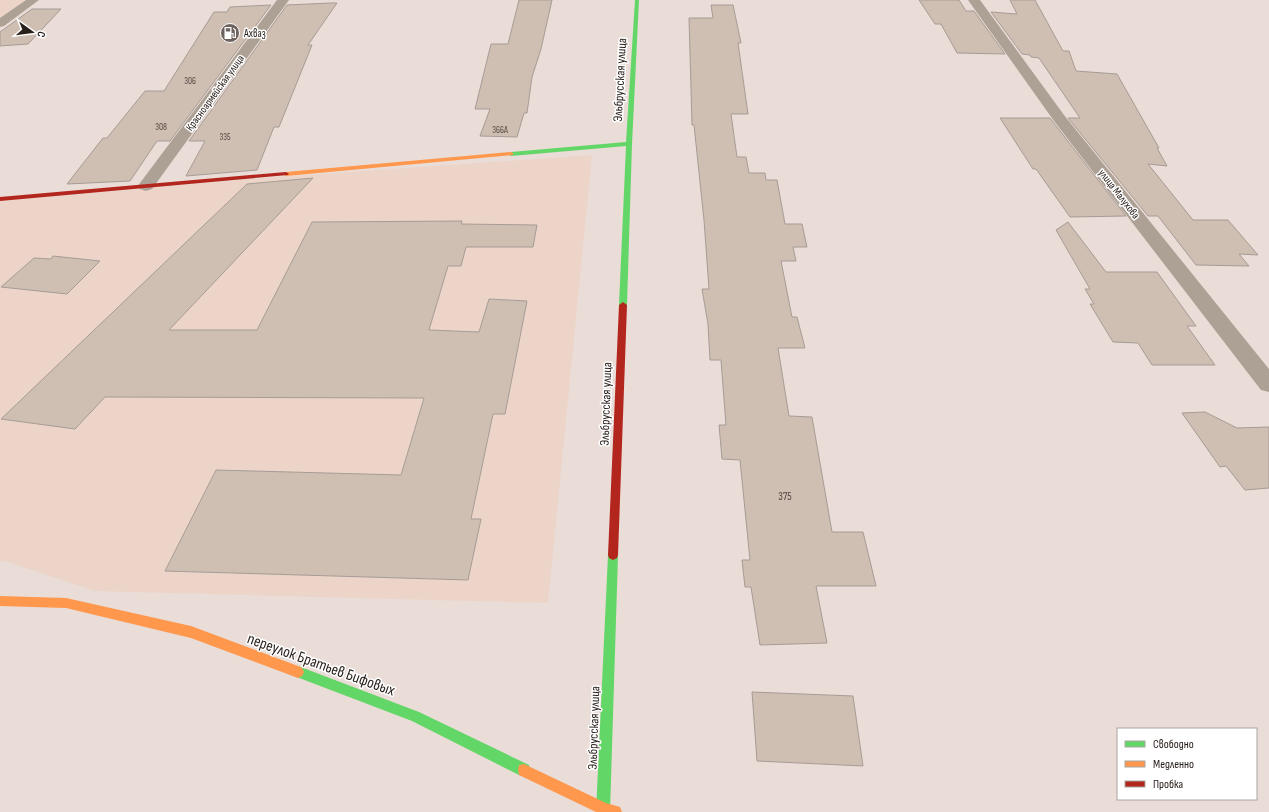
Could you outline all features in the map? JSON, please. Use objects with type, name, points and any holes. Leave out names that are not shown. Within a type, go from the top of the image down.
[{"type":"street","points":[[0,23],[33,0]]},
{"type":"street","name":"Красноармейская улица","points":[[146,186],[283,0]]},
{"type":"street","name":"Эльбрусская улица","points":[[604,811],[629,144],[637,0]]},
{"type":"street","name":"улица Малухова","points":[[974,0],[1059,118],[1269,384]]},
{"type":"street","points":[[0,199],[629,144]]},
{"type":"street","name":"переулок Братьев Бифовых","points":[[0,601],[66,603],[191,632],[415,716],[604,811],[615,812]]},
{"type":"shaded area","points":[[0,0],[26,0],[0,19]]},
{"type":"shaded area","points":[[592,155],[548,603],[95,591],[8,562],[0,561],[0,201],[238,180]]},
{"type":"building","points":[[519,0],[552,0],[541,49],[532,77],[527,113],[524,113],[517,137],[480,136],[490,109],[475,109],[491,44],[508,44]]},
{"type":"building","points":[[919,0],[959,0],[966,11],[974,11],[1005,54],[957,53],[941,24],[935,24]]},
{"type":"building","points":[[1010,0],[1035,0],[1063,51],[1069,51],[1076,71],[1117,74],[1159,148],[1157,148],[1167,166],[1148,164],[1193,220],[1228,220],[1258,255],[1239,254],[1249,266],[1196,265],[1158,216],[1148,216],[1068,118],[1080,118],[1039,58],[1022,54],[991,12],[1017,14]]},
{"type":"building","points":[[337,3],[308,45],[312,45],[279,127],[274,127],[257,170],[186,176],[205,141],[189,141],[287,5]]},
{"type":"building","points":[[271,5],[170,141],[157,141],[130,181],[67,184],[103,138],[107,138],[145,91],[164,91],[214,12],[227,12],[230,7]]},
{"type":"building","points":[[711,5],[733,5],[741,43],[738,43],[748,114],[731,114],[737,157],[746,157],[749,173],[765,173],[766,180],[777,180],[785,224],[802,224],[807,247],[793,247],[796,261],[781,261],[792,317],[797,317],[805,348],[778,348],[789,416],[812,417],[832,532],[863,532],[876,586],[816,586],[827,643],[760,645],[751,587],[745,587],[742,560],[750,560],[740,460],[722,459],[719,425],[726,425],[721,360],[710,360],[708,324],[702,289],[709,289],[704,220],[694,125],[692,125],[689,18],[713,18]]},
{"type":"building","points":[[32,9],[61,9],[28,44],[0,46],[0,32]]},
{"type":"building","points":[[1000,118],[1050,118],[1126,216],[1070,217],[1036,169],[1033,169]]},
{"type":"building","points":[[313,178],[169,330],[257,330],[312,222],[462,221],[461,224],[537,225],[533,247],[466,247],[461,266],[448,266],[429,330],[479,332],[489,299],[527,301],[505,414],[493,414],[471,519],[481,519],[468,580],[165,571],[216,470],[401,475],[424,398],[105,397],[75,429],[1,419],[247,184]]},
{"type":"building","points":[[1068,222],[1106,272],[1157,272],[1196,326],[1187,326],[1215,365],[1152,365],[1138,343],[1113,342],[1090,304],[1094,304],[1085,289],[1090,289],[1056,230]]},
{"type":"building","points":[[53,256],[100,261],[67,294],[1,287],[34,258],[51,259]]},
{"type":"building","points":[[1205,412],[1237,428],[1269,427],[1269,488],[1245,490],[1226,466],[1220,467],[1182,413]]},
{"type":"building","points":[[752,692],[853,696],[863,766],[757,761]]},
{"type":"traffic: fast","points":[[623,305],[629,144],[637,0]]},
{"type":"traffic: fast","points":[[511,154],[629,144]]},
{"type":"traffic: fast","points":[[603,812],[613,555]]},
{"type":"traffic: fast","points":[[298,672],[415,716],[524,770]]},
{"type":"traffic: slow","points":[[286,174],[511,154]]},
{"type":"traffic: slow","points":[[0,601],[66,603],[191,632],[298,672]]},
{"type":"traffic: slow","points":[[524,770],[604,809],[615,812]]},
{"type":"traffic: jam","points":[[0,199],[286,174]]},
{"type":"traffic: jam","points":[[613,555],[623,305]]},
{"type":"place","name":"Ахваз","points":[[230,33]]}]
